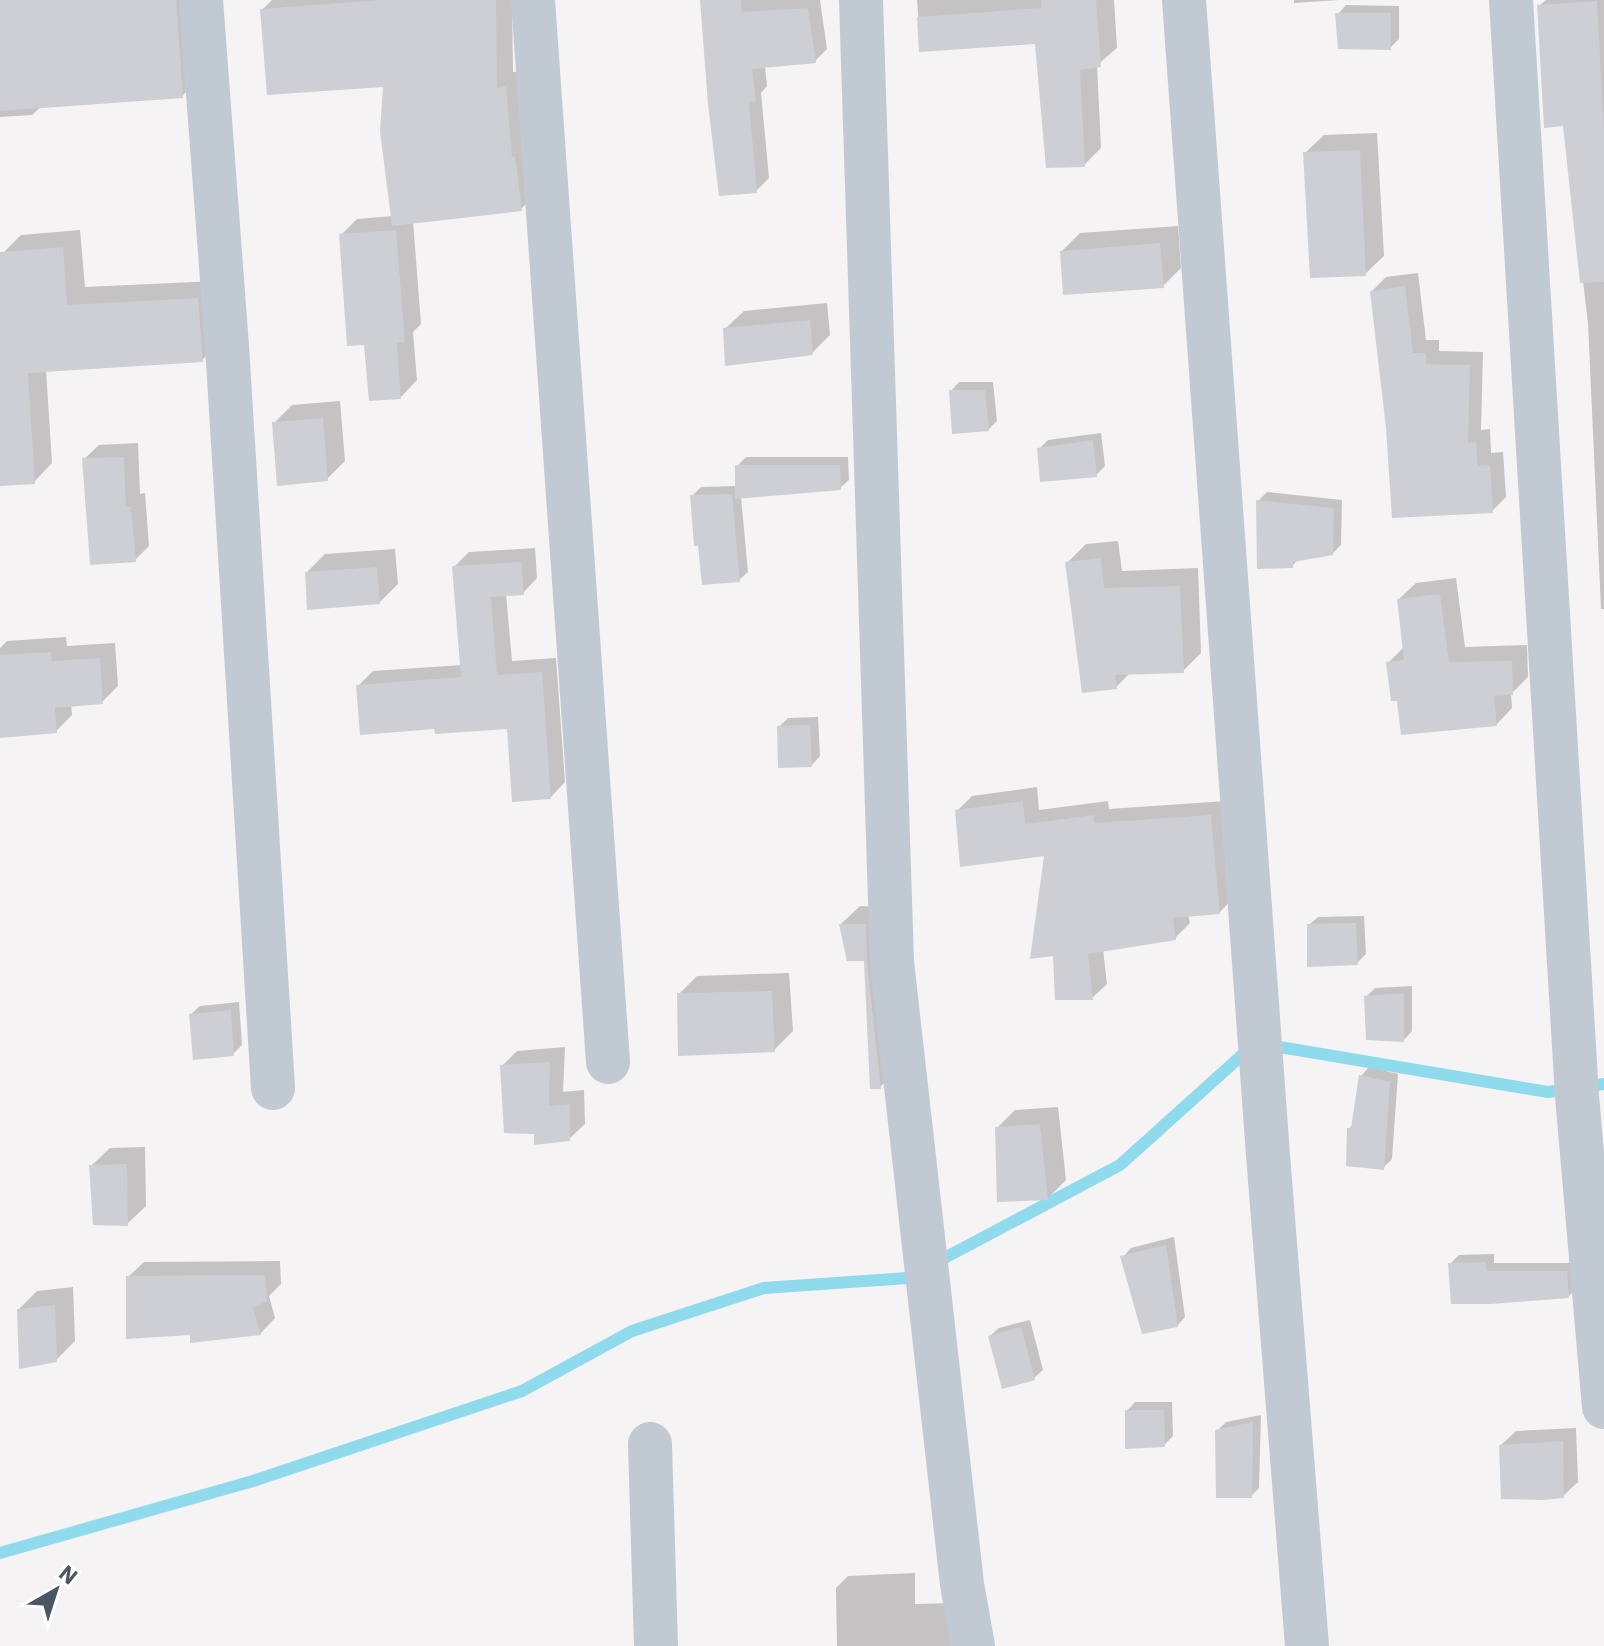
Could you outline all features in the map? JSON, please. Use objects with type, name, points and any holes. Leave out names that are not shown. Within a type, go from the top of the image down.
[{"type":"street","points":[[201,0],[227,346],[273,1088]]},
{"type":"street","points":[[533,0],[608,1062]]},
{"type":"street","points":[[861,0],[892,962],[962,1584],[973,1646]]},
{"type":"street","points":[[1184,0],[1307,1646]]},
{"type":"street","points":[[1511,0],[1591,1096],[1604,1407]]},
{"type":"street","points":[[650,1444],[656,1646]]},
{"type":"building","points":[[0,0],[176,0],[183,98],[0,111]]},
{"type":"building","points":[[380,0],[496,0],[497,88],[506,87],[512,157],[515,156],[522,211],[392,226],[380,131],[383,87],[267,95],[260,9]]},
{"type":"building","points":[[700,0],[741,0],[742,12],[808,8],[816,63],[752,69],[756,101],[749,102],[757,193],[719,196]]},
{"type":"building","points":[[1041,0],[1096,0],[1101,67],[1080,70],[1085,167],[1046,168],[1035,44],[919,52],[917,17],[1041,8]]},
{"type":"building","points":[[1597,1],[1604,131],[1604,282],[1580,283],[1563,126],[1544,128],[1537,5]]},
{"type":"building","points":[[1335,13],[1391,13],[1391,50],[1338,49]]},
{"type":"building","points":[[1360,150],[1366,276],[1310,278],[1303,152]]},
{"type":"building","points":[[396,230],[405,342],[397,343],[401,399],[369,401],[364,345],[347,346],[339,234]]},
{"type":"building","points":[[1160,243],[1164,288],[1063,295],[1060,251]]},
{"type":"building","points":[[63,247],[67,305],[198,298],[203,362],[28,373],[35,484],[0,486],[0,252]]},
{"type":"building","points":[[1405,286],[1413,353],[1426,353],[1426,364],[1470,365],[1468,443],[1476,442],[1478,466],[1490,465],[1493,513],[1392,518],[1386,428],[1370,291]]},
{"type":"building","points":[[810,320],[813,355],[725,366],[723,328]]},
{"type":"building","points":[[949,390],[985,390],[989,431],[952,434]]},
{"type":"building","points":[[323,418],[328,481],[277,486],[272,422]]},
{"type":"building","points":[[1093,440],[1097,477],[1040,482],[1037,448]]},
{"type":"building","points":[[124,457],[126,507],[131,507],[136,562],[90,565],[82,458]]},
{"type":"building","points":[[735,465],[840,465],[841,490],[735,499]]},
{"type":"building","points":[[732,494],[740,582],[702,585],[698,546],[694,546],[690,495]]},
{"type":"building","points":[[1256,500],[1334,508],[1333,555],[1293,562],[1293,568],[1257,569]]},
{"type":"building","points":[[1101,558],[1104,588],[1180,586],[1184,673],[1115,675],[1117,689],[1082,693],[1065,562]]},
{"type":"building","points":[[521,562],[524,595],[491,597],[497,675],[542,672],[551,799],[512,802],[507,729],[435,734],[434,729],[360,735],[356,685],[461,677],[452,566]]},
{"type":"building","points":[[377,567],[380,604],[307,610],[305,572]]},
{"type":"building","points":[[1440,594],[1449,662],[1512,661],[1513,695],[1494,696],[1497,726],[1401,735],[1397,701],[1391,701],[1386,662],[1404,660],[1397,599]]},
{"type":"building","points":[[51,652],[52,661],[100,658],[103,704],[55,708],[57,733],[0,738],[0,655]]},
{"type":"building","points":[[810,725],[812,767],[778,768],[777,726]]},
{"type":"building","points":[[1023,801],[1025,824],[1094,815],[1094,823],[1211,815],[1220,914],[1173,918],[1176,940],[1088,954],[1093,1000],[1055,1000],[1053,956],[1030,959],[1044,856],[960,867],[955,810]]},
{"type":"building","points":[[1356,923],[1358,965],[1307,967],[1307,924]]},
{"type":"building","points":[[839,924],[866,924],[867,965],[881,1089],[870,1089],[864,961],[847,961]]},
{"type":"building","points":[[772,991],[775,1052],[678,1056],[677,993]]},
{"type":"building","points":[[1404,993],[1404,1042],[1366,1040],[1364,996]]},
{"type":"building","points":[[231,1010],[234,1056],[193,1060],[189,1014]]},
{"type":"building","points":[[550,1062],[549,1106],[570,1104],[570,1141],[534,1145],[534,1134],[504,1133],[500,1065]]},
{"type":"building","points":[[1359,1075],[1390,1082],[1384,1170],[1346,1166],[1347,1128],[1351,1128]]},
{"type":"building","points":[[1040,1124],[1048,1200],[997,1202],[995,1127]]},
{"type":"building","points":[[127,1164],[128,1226],[93,1225],[89,1165]]},
{"type":"building","points":[[1166,1245],[1178,1327],[1142,1334],[1120,1256]]},
{"type":"building","points":[[1486,1262],[1486,1271],[1567,1271],[1569,1298],[1451,1304],[1448,1263]]},
{"type":"building","points":[[265,1275],[267,1301],[253,1308],[261,1335],[190,1343],[190,1335],[126,1339],[126,1276]]},
{"type":"building","points":[[55,1305],[57,1362],[19,1369],[17,1309]]},
{"type":"building","points":[[1021,1327],[1035,1380],[1002,1389],[988,1336]]},
{"type":"building","points":[[1125,1410],[1164,1410],[1165,1447],[1125,1449]]},
{"type":"building","points":[[1253,1422],[1252,1498],[1216,1498],[1215,1430]]},
{"type":"building","points":[[1563,1441],[1564,1498],[1501,1499],[1499,1445]]},
{"type":"waterway","points":[[1268,1045],[1548,1092],[1604,1084]]},
{"type":"waterway","points":[[935,1263],[1120,1165],[1251,1047]]},
{"type":"waterway","points":[[0,1553],[253,1481],[522,1391],[632,1331],[764,1288],[908,1278],[919,1272]]}]
